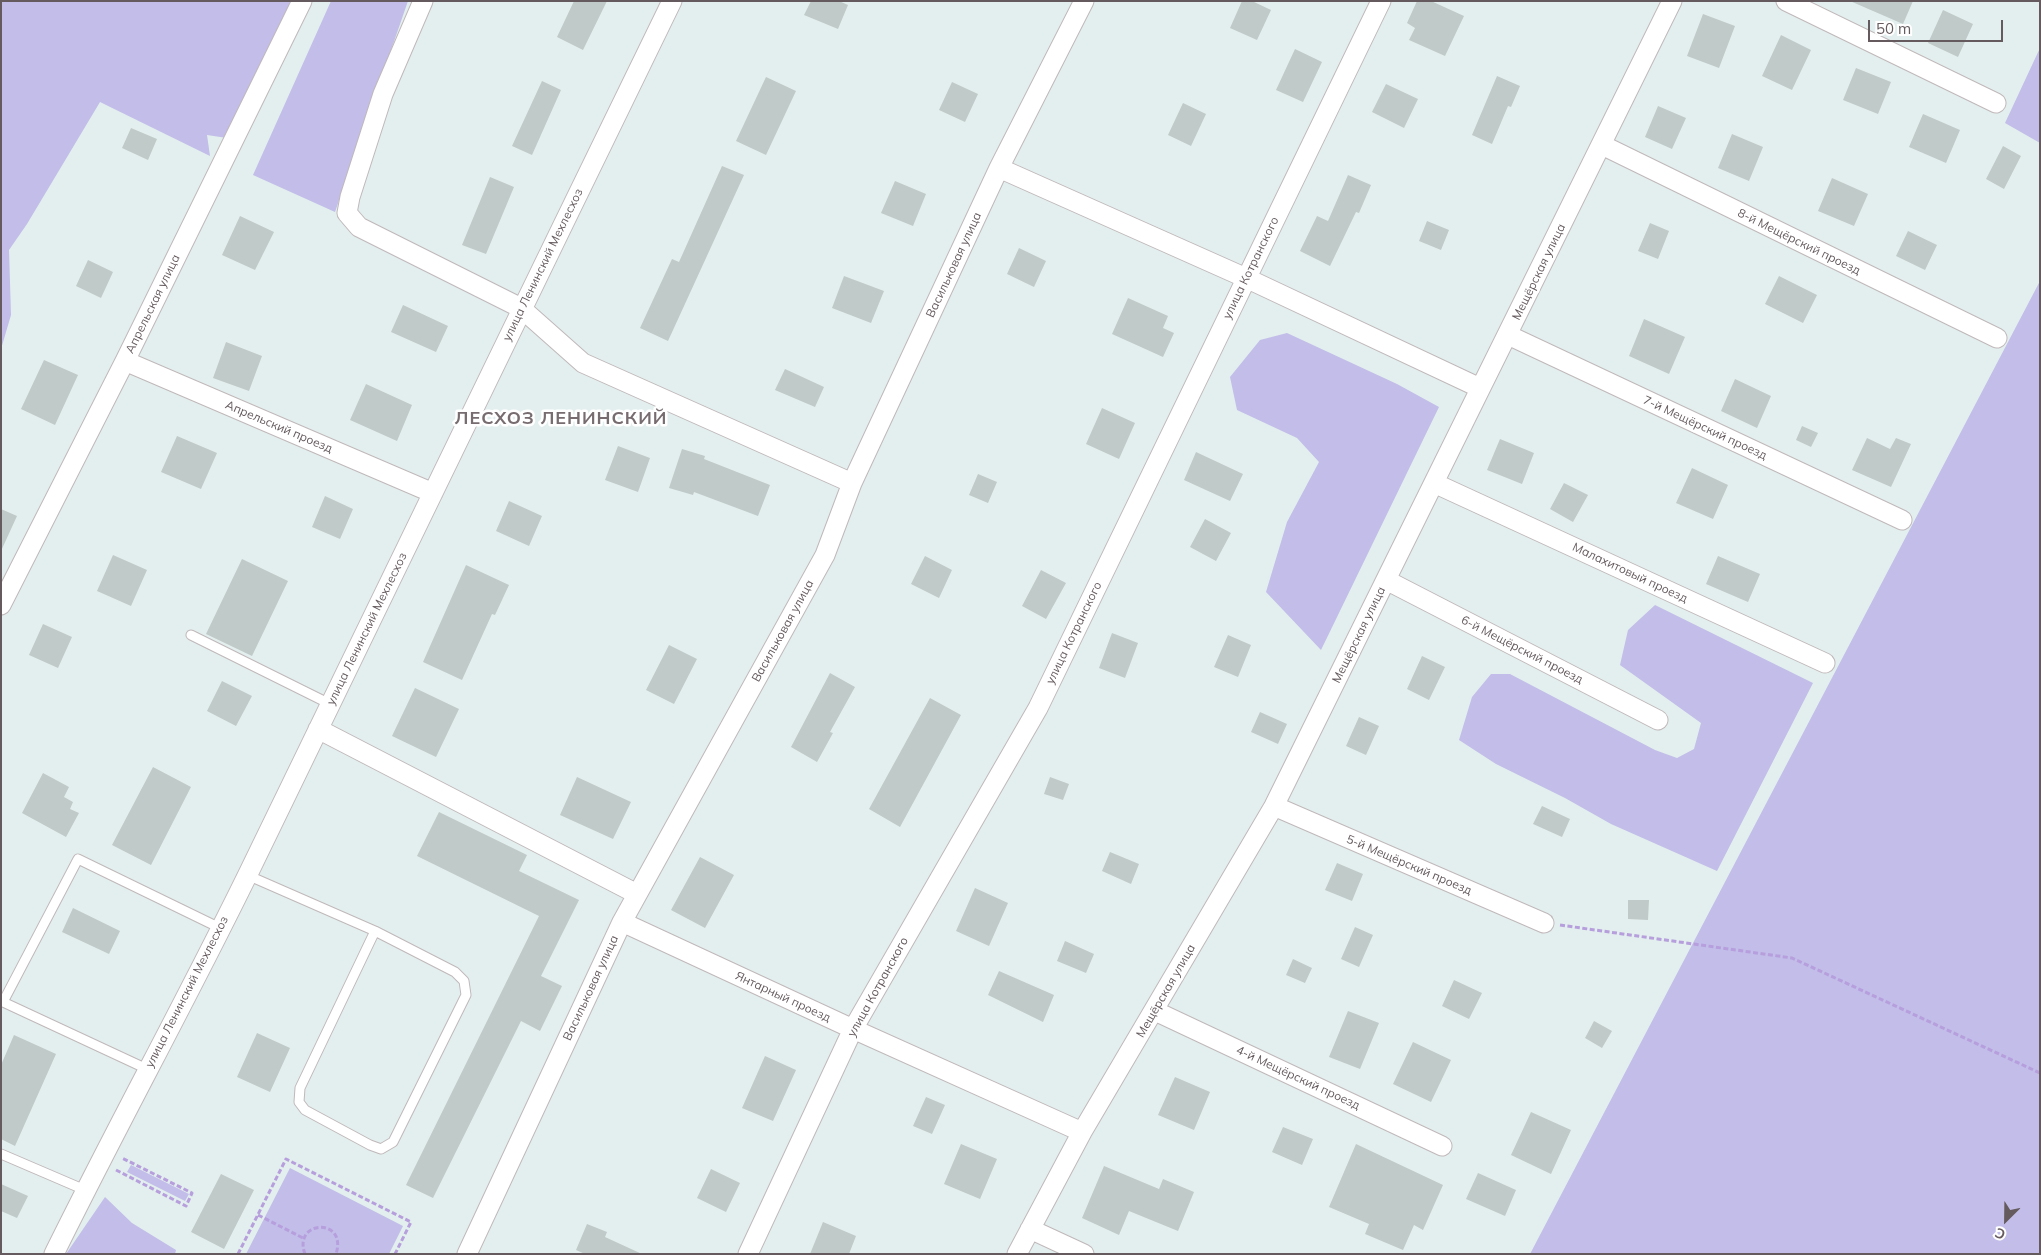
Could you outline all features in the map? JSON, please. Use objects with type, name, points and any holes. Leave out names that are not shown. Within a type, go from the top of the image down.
[{"type":"street","name":"Апрельская улица","points":[[1,605],[125,361],[302,1]]},
{"type":"street","points":[[423,1],[383,94],[350,197],[347,213],[359,227],[521,308],[582,363],[852,483]]},
{"type":"street","name":"улица Ленинский Мехлесхоз","points":[[54,1254],[247,876],[521,308],[672,1]]},
{"type":"street","name":"Васильковая улица","points":[[467,1254],[622,922],[825,555],[852,483],[999,168],[1084,1]]},
{"type":"street","name":"улица Котранского","points":[[748,1254],[853,1030],[1038,708],[1381,1]]},
{"type":"street","name":"Мещёрская улица","points":[[1017,1254],[1082,1132],[1274,806],[1480,388],[1602,146],[1672,1]]},
{"type":"street","points":[[1786,1],[1996,103]]},
{"type":"street","name":"8-й Мещёрский проезд","points":[[1602,146],[1997,338]]},
{"type":"street","points":[[999,168],[1246,278],[1480,388]]},
{"type":"street","name":"7-й Мещёрский проезд","points":[[1508,335],[1902,520]]},
{"type":"street","name":"Апрельский проезд","points":[[125,361],[433,492]]},
{"type":"street","name":"Малахитовый проезд","points":[[1434,483],[1825,663]]},
{"type":"street","name":"6-й Мещёрский проезд","points":[[1386,580],[1658,720]]},
{"type":"street","points":[[318,729],[637,894]]},
{"type":"street","name":"5-й Мещёрский проезд","points":[[1274,806],[1544,923]]},
{"type":"street","name":"Янтарный проезд","points":[[622,922],[853,1030],[1082,1132]]},
{"type":"street","name":"4-й Мещёрский проезд","points":[[1154,1011],[1442,1146]]},
{"type":"street","points":[[1030,1229],[1084,1254]]},
{"type":"lane","points":[[191,636],[330,704]]},
{"type":"lane","points":[[147,1069],[2,1003],[78,859],[220,928]]},
{"type":"lane","points":[[247,876],[375,930],[454,972],[464,981],[466,995],[393,1142],[381,1149],[305,1110],[299,1102],[300,1088],[375,930]]},
{"type":"lane","points":[[1,1154],[86,1190]]},
{"type":"path","points":[[1544,923],[1792,958],[2040,1072]]},
{"type":"path","points":[[103,1156],[192,1193],[186,1206],[103,1156]]},
{"type":"path","points":[[238,1254],[286,1159],[411,1222],[395,1254]]},
{"type":"path","points":[[258,1214],[303,1238]]},
{"type":"path","points":[[305,1254],[302,1245],[303,1238],[308,1231],[316,1227],[325,1227],[338,1237],[339,1246],[336,1254]]},
{"type":"shaded area","points":[[1,1],[293,1],[227,138],[207,135],[210,156],[100,102],[27,224],[9,250],[11,315],[1,349]]},
{"type":"shaded area","points":[[331,1],[408,1],[335,212],[253,175]]},
{"type":"shaded area","points":[[2040,48],[2040,143],[2005,123]]},
{"type":"shaded area","points":[[2040,281],[2040,1254],[1530,1254]]},
{"type":"shaded area","points":[[1287,333],[1397,384],[1439,407],[1321,650],[1266,592],[1287,522],[1319,462],[1297,438],[1237,410],[1230,377],[1260,340]]},
{"type":"shaded area","points":[[1655,605],[1813,683],[1717,871],[1611,824],[1565,798],[1496,764],[1459,740],[1472,697],[1491,674],[1510,674],[1655,750],[1677,758],[1694,749],[1701,723],[1620,665],[1628,630]]},
{"type":"shaded area","points":[[131,1165],[189,1194],[185,1201],[127,1172]]},
{"type":"shaded area","points":[[290,1168],[403,1226],[389,1254],[246,1254]]},
{"type":"shaded area","points":[[105,1197],[132,1223],[176,1250],[175,1254],[66,1254]]},
{"type":"building","points":[[574,1],[607,1],[583,50],[557,37]]},
{"type":"building","points":[[811,1],[839,1],[848,5],[838,29],[804,15]]},
{"type":"building","points":[[1242,1],[1252,1],[1271,10],[1257,40],[1230,28]]},
{"type":"building","points":[[1417,1],[1431,1],[1464,16],[1445,56],[1409,40],[1415,28],[1407,23]]},
{"type":"building","points":[[1850,1],[1913,1],[1903,24]]},
{"type":"building","points":[[1943,10],[1973,24],[1958,57],[1928,43]]},
{"type":"building","points":[[1703,14],[1735,26],[1719,68],[1687,56]]},
{"type":"building","points":[[1781,35],[1811,50],[1792,90],[1762,76]]},
{"type":"building","points":[[1295,49],[1322,62],[1303,102],[1276,90]]},
{"type":"building","points":[[1856,68],[1891,82],[1878,114],[1843,100]]},
{"type":"building","points":[[1497,76],[1520,86],[1511,107],[1508,106],[1492,144],[1472,135]]},
{"type":"building","points":[[766,77],[796,91],[766,155],[736,141]]},
{"type":"building","points":[[542,81],[561,90],[532,155],[512,146]]},
{"type":"building","points":[[952,82],[978,94],[965,122],[939,110]]},
{"type":"building","points":[[1386,84],[1418,99],[1404,128],[1372,112]]},
{"type":"building","points":[[1183,103],[1206,114],[1191,146],[1168,135]]},
{"type":"building","points":[[1658,106],[1686,118],[1672,149],[1645,137]]},
{"type":"building","points":[[1923,114],[1960,130],[1946,163],[1909,147]]},
{"type":"building","points":[[131,128],[157,139],[148,160],[122,148]]},
{"type":"building","points":[[1732,134],[1763,147],[1749,181],[1718,168]]},
{"type":"building","points":[[2003,146],[2021,156],[2004,189],[1986,179]]},
{"type":"building","points":[[722,166],[744,175],[668,341],[640,328],[672,259],[679,262]]},
{"type":"building","points":[[1348,175],[1371,185],[1359,213],[1356,212],[1330,266],[1300,251],[1317,216],[1328,221]]},
{"type":"building","points":[[490,177],[514,187],[486,254],[462,245]]},
{"type":"building","points":[[1832,178],[1868,194],[1854,226],[1818,211]]},
{"type":"building","points":[[895,181],[926,194],[913,226],[881,213]]},
{"type":"building","points":[[240,216],[274,232],[255,270],[222,255]]},
{"type":"building","points":[[1427,221],[1449,230],[1441,250],[1419,241]]},
{"type":"building","points":[[1650,223],[1669,231],[1658,259],[1638,251]]},
{"type":"building","points":[[1908,231],[1937,245],[1925,270],[1896,256]]},
{"type":"building","points":[[1019,248],[1046,261],[1034,287],[1007,274]]},
{"type":"building","points":[[88,260],[113,272],[101,298],[76,286]]},
{"type":"building","points":[[844,276],[884,291],[871,323],[832,308]]},
{"type":"building","points":[[1779,276],[1817,295],[1803,323],[1765,304]]},
{"type":"building","points":[[1128,298],[1168,316],[1163,328],[1174,333],[1163,357],[1112,334]]},
{"type":"building","points":[[403,305],[448,326],[436,352],[391,332]]},
{"type":"building","points":[[1644,319],[1685,337],[1669,374],[1629,356]]},
{"type":"building","points":[[226,342],[262,356],[249,391],[213,378]]},
{"type":"building","points":[[44,360],[78,375],[55,425],[21,409]]},
{"type":"building","points":[[785,369],[824,387],[815,407],[775,390]]},
{"type":"building","points":[[1735,379],[1771,396],[1757,428],[1721,411]]},
{"type":"building","points":[[366,384],[412,405],[397,441],[350,420]]},
{"type":"building","points":[[1102,408],[1135,423],[1119,459],[1086,444]]},
{"type":"building","points":[[1802,426],[1818,433],[1811,447],[1796,440]]},
{"type":"building","points":[[177,436],[217,453],[201,489],[161,472]]},
{"type":"building","points":[[1867,438],[1890,449],[1896,438],[1911,444],[1891,487],[1852,470]]},
{"type":"building","points":[[1500,439],[1534,453],[1522,484],[1487,470]]},
{"type":"building","points":[[618,446],[650,458],[638,492],[605,480]]},
{"type":"building","points":[[682,449],[705,456],[704,459],[770,485],[758,516],[694,492],[693,495],[669,488]]},
{"type":"building","points":[[1196,452],[1243,474],[1230,501],[1184,480]]},
{"type":"building","points":[[1692,468],[1728,485],[1713,519],[1676,503]]},
{"type":"building","points":[[978,474],[997,482],[988,503],[969,495]]},
{"type":"building","points":[[1564,483],[1588,495],[1573,522],[1550,509]]},
{"type":"building","points":[[325,496],[353,509],[340,539],[312,527]]},
{"type":"building","points":[[509,501],[542,516],[529,546],[496,531]]},
{"type":"building","points":[[1,509],[17,516],[1,551]]},
{"type":"building","points":[[1205,519],[1231,533],[1216,561],[1190,547]]},
{"type":"building","points":[[113,555],[147,570],[131,606],[97,591]]},
{"type":"building","points":[[925,556],[952,570],[939,598],[911,584]]},
{"type":"building","points":[[1718,556],[1760,574],[1748,602],[1706,584]]},
{"type":"building","points":[[242,559],[288,581],[252,656],[206,634]]},
{"type":"building","points":[[466,565],[509,585],[495,615],[492,614],[462,680],[423,662]]},
{"type":"building","points":[[1041,570],[1066,583],[1046,619],[1022,606]]},
{"type":"building","points":[[43,624],[72,637],[58,668],[29,655]]},
{"type":"building","points":[[1112,633],[1138,643],[1125,678],[1099,668]]},
{"type":"building","points":[[1228,635],[1251,645],[1238,677],[1214,667]]},
{"type":"building","points":[[669,645],[697,659],[674,704],[646,690]]},
{"type":"building","points":[[1422,656],[1445,667],[1429,700],[1407,689]]},
{"type":"building","points":[[830,673],[855,687],[830,732],[833,733],[817,762],[791,747]]},
{"type":"building","points":[[222,681],[252,696],[236,726],[207,711]]},
{"type":"building","points":[[415,688],[459,709],[436,757],[392,736]]},
{"type":"building","points":[[930,698],[961,715],[900,827],[869,809]]},
{"type":"building","points":[[1260,712],[1287,724],[1278,744],[1251,732]]},
{"type":"building","points":[[1359,717],[1379,726],[1366,755],[1346,746]]},
{"type":"building","points":[[153,767],[191,787],[151,865],[112,845]]},
{"type":"building","points":[[43,773],[69,787],[64,797],[73,802],[70,809],[79,813],[66,837],[22,813]]},
{"type":"building","points":[[577,777],[631,802],[613,839],[560,815]]},
{"type":"building","points":[[1050,777],[1069,784],[1063,800],[1044,794]]},
{"type":"building","points":[[1542,806],[1570,819],[1562,837],[1533,824]]},
{"type":"building","points":[[439,812],[527,855],[519,871],[579,900],[541,976],[562,986],[540,1031],[521,1021],[433,1198],[406,1185],[539,916],[417,856]]},
{"type":"building","points":[[1110,852],[1139,864],[1131,884],[1102,871]]},
{"type":"building","points":[[700,857],[734,875],[705,928],[671,910]]},
{"type":"building","points":[[1337,863],[1363,874],[1352,901],[1325,890]]},
{"type":"building","points":[[975,888],[1008,903],[989,946],[956,931]]},
{"type":"building","points":[[1628,900],[1649,900],[1648,920],[1628,919]]},
{"type":"building","points":[[73,908],[120,931],[109,954],[62,932]]},
{"type":"building","points":[[1355,927],[1373,935],[1359,967],[1341,959]]},
{"type":"building","points":[[1065,941],[1094,954],[1086,973],[1057,961]]},
{"type":"building","points":[[1293,959],[1312,968],[1305,983],[1286,975]]},
{"type":"building","points":[[999,971],[1054,995],[1043,1022],[988,995]]},
{"type":"building","points":[[1454,980],[1482,993],[1469,1019],[1442,1006]]},
{"type":"building","points":[[1348,1011],[1379,1023],[1360,1069],[1329,1057]]},
{"type":"building","points":[[1594,1021],[1612,1031],[1602,1048],[1585,1038]]},
{"type":"building","points":[[257,1033],[290,1048],[270,1092],[237,1077]]},
{"type":"building","points":[[14,1035],[56,1054],[15,1146],[1,1139],[1,1065]]},
{"type":"building","points":[[1413,1042],[1451,1060],[1431,1102],[1393,1084]]},
{"type":"building","points":[[765,1056],[796,1070],[773,1121],[742,1108]]},
{"type":"building","points":[[1175,1077],[1210,1092],[1194,1130],[1158,1115]]},
{"type":"building","points":[[926,1097],[945,1105],[932,1134],[913,1126]]},
{"type":"building","points":[[1531,1112],[1571,1130],[1551,1174],[1511,1155]]},
{"type":"building","points":[[1283,1127],[1313,1139],[1302,1165],[1272,1152]]},
{"type":"building","points":[[961,1144],[997,1159],[980,1199],[944,1184]]},
{"type":"building","points":[[1356,1144],[1443,1185],[1423,1230],[1414,1225],[1403,1250],[1365,1234],[1369,1224],[1329,1207]]},
{"type":"building","points":[[1104,1166],[1159,1189],[1163,1179],[1194,1192],[1178,1231],[1129,1211],[1119,1235],[1082,1218]]},
{"type":"building","points":[[711,1169],[740,1183],[726,1212],[697,1198]]},
{"type":"building","points":[[1478,1173],[1516,1190],[1505,1216],[1466,1199]]},
{"type":"building","points":[[221,1174],[254,1190],[224,1249],[191,1232]]},
{"type":"building","points":[[1,1184],[28,1196],[17,1218],[1,1211]]},
{"type":"building","points":[[823,1222],[856,1236],[849,1254],[810,1254]]},
{"type":"building","points":[[587,1224],[607,1232],[605,1237],[642,1254],[585,1254],[576,1250]]},
{"type":"district","name":"ЛЕСХОЗ ЛЕНИНСКИЙ","points":[[561,419]]}]
